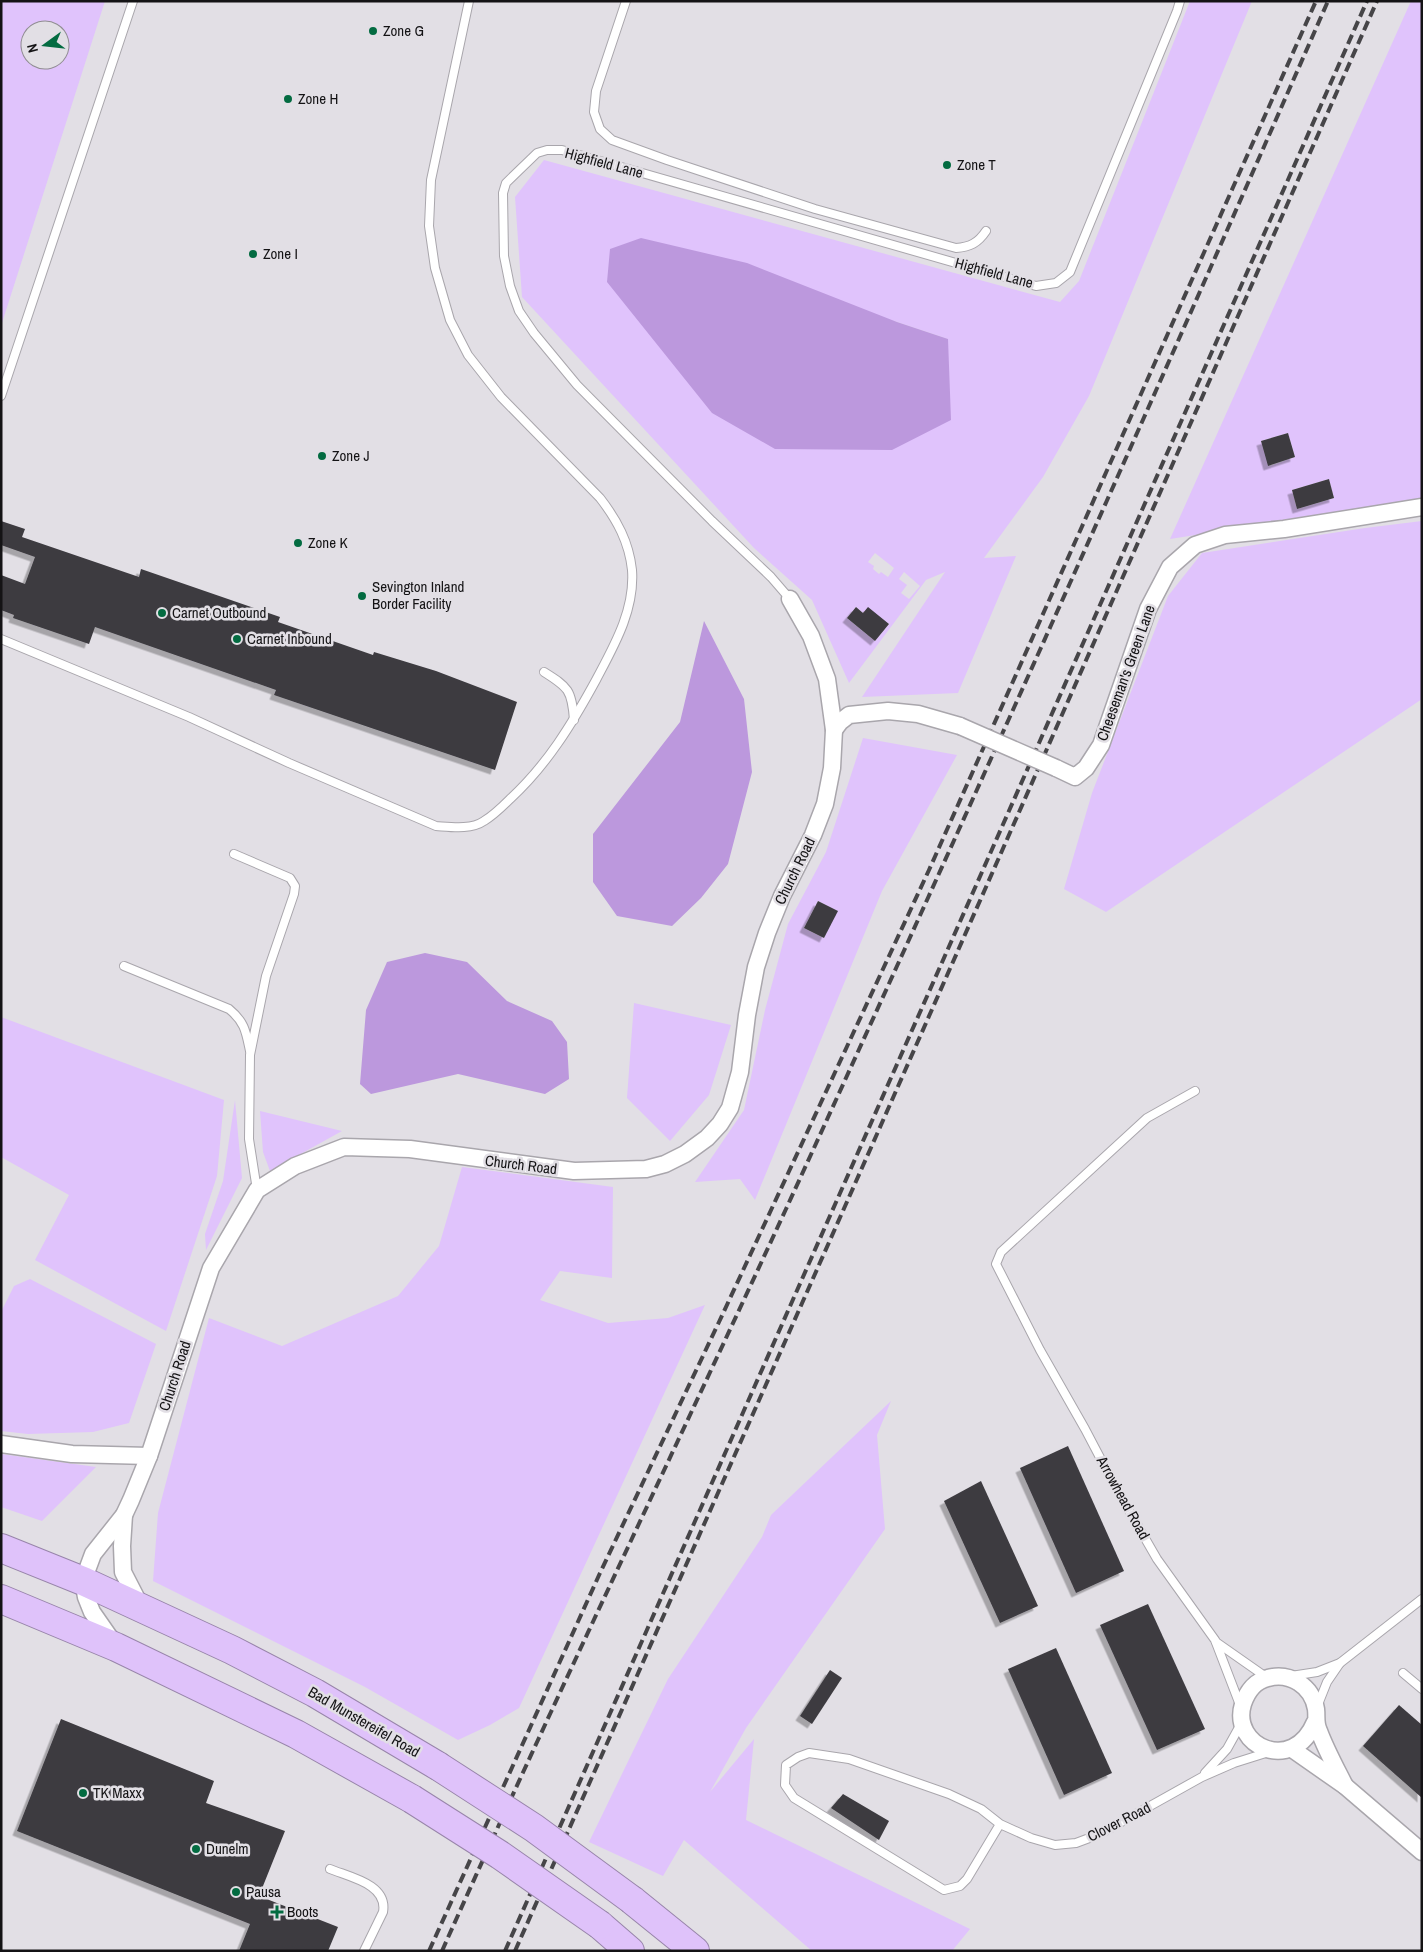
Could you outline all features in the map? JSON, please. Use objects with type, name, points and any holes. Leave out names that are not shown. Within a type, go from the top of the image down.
[{"type":"highway","name":"Bad Munstereifel Road","points":[[1,1548],[141,1607],[232,1650],[316,1693],[438,1766],[534,1828],[632,1900],[695,1951]]},
{"type":"highway","points":[[1,1599],[116,1647],[296,1734],[412,1799],[500,1855],[600,1925],[630,1951]]},
{"type":"street","name":"Cheeseman's Green Lane","points":[[834,730],[849,715],[888,711],[918,714],[960,726],[1075,777],[1086,768],[1101,745],[1148,609],[1170,567],[1195,545],[1225,536],[1284,529],[1422,506]]},
{"type":"street","name":"Highfield Lane","points":[[790,599],[811,636],[827,679],[834,730]]},
{"type":"street","name":"Church Road","points":[[83,1581],[93,1554],[124,1515],[148,1456],[211,1268],[257,1190],[295,1166],[344,1147],[410,1149],[574,1171],[646,1169],[666,1164],[685,1154],[707,1138],[720,1124],[730,1108],[736,1092],[756,967],[767,933],[782,896],[814,835],[825,804],[832,768],[834,730]]},
{"type":"street","points":[[1,1444],[72,1454],[148,1456]]},
{"type":"street","name":"Church Road","points":[[124,1515],[122,1546],[124,1572],[141,1607]]},
{"type":"street","points":[[83,1581],[86,1597],[92,1612],[116,1647]]},
{"type":"street","points":[[1315,1716],[1310,1733],[1303,1742],[1292,1749],[1279,1751],[1267,1749],[1255,1743],[1247,1733],[1242,1715],[1245,1696],[1253,1686],[1268,1678],[1287,1677],[1298,1681],[1307,1689],[1313,1699],[1315,1716],[1325,1748],[1345,1786]]},
{"type":"street","points":[[1292,1749],[1345,1786],[1422,1852]]},
{"type":"lane","points":[[1,396],[133,1]]},
{"type":"lane","points":[[1,639],[189,717],[289,763],[436,826],[460,828],[483,822],[530,781],[557,747],[574,720],[620,635],[630,601],[632,571],[627,544],[614,516],[600,498],[501,397],[468,355],[450,320],[444,302],[435,268],[429,226],[432,180],[468,1]]},
{"type":"lane","points":[[626,1],[596,91],[594,112],[600,129],[612,140],[815,209],[956,248],[968,247],[980,240],[986,231]]},
{"type":"lane","name":"Highfield Lane","points":[[790,599],[771,577],[577,386],[518,311],[510,286],[504,256],[503,193],[506,183],[537,153],[547,150],[562,150],[1036,286],[1056,283],[1070,272],[1178,12],[1180,1]]},
{"type":"lane","points":[[544,672],[564,685],[573,702],[574,720]]},
{"type":"lane","points":[[234,854],[290,878],[294,886],[294,894],[266,976],[250,1056],[249,1139],[257,1190]]},
{"type":"lane","points":[[124,966],[229,1010],[239,1018],[245,1029],[250,1056]]},
{"type":"lane","name":"Arrowhead Road","points":[[1195,1091],[1147,1118],[1001,1252],[996,1264],[1040,1350],[1157,1559],[1215,1640],[1242,1715]]},
{"type":"lane","points":[[1287,1677],[1317,1672],[1340,1662],[1422,1599]]},
{"type":"lane","name":"Arrowhead Road","points":[[1215,1640],[1268,1678]]},
{"type":"lane","points":[[1315,1716],[1327,1682],[1340,1662]]},
{"type":"lane","points":[[1403,1673],[1422,1689]]},
{"type":"lane","name":"Clover Road","points":[[1202,1777],[1227,1749],[1242,1715]]},
{"type":"lane","name":"Clover Road","points":[[1000,1824],[968,1879],[960,1886],[944,1890],[794,1798],[785,1784],[786,1765],[798,1757],[809,1753],[849,1759],[949,1794],[980,1809],[1000,1824],[1031,1838],[1055,1845],[1076,1843],[1100,1834],[1202,1777],[1234,1763],[1274,1750]]},
{"type":"lane","points":[[330,1869],[371,1885],[382,1898],[383,1912],[364,1951]]},
{"type":"shaded area","points":[[1,1],[105,1],[1,326]]},
{"type":"shaded area","points":[[1190,1],[1252,1],[1089,396],[1043,477],[984,558],[1016,556],[958,693],[862,697],[945,572],[926,580],[849,683],[812,600],[754,548],[522,297],[515,197],[544,160],[1060,302],[1079,281]],"holes":[[[610,249],[897,322],[948,339]],[[875,553],[894,568],[888,577],[881,572],[879,574],[873,569],[874,566],[868,562]],[[904,572],[920,586],[909,599],[901,593],[907,585],[899,579]],[[856,607],[863,613],[868,608],[889,624],[875,641],[847,618]]]},
{"type":"shaded area","points":[[1411,1],[1422,1],[1422,502],[1386,505],[1170,539]],"holes":[[[1288,433],[1295,457],[1269,466],[1261,441]],[[1329,479],[1334,498],[1297,509],[1292,490]]]},
{"type":"shaded area","points":[[641,238],[747,263],[897,322],[948,339],[951,420],[892,450],[775,449],[712,413],[607,282],[610,249]]},
{"type":"shaded area","points":[[1422,521],[1422,699],[1106,912],[1064,889],[1092,793],[1168,596],[1202,553]]},
{"type":"shaded area","points":[[704,621],[744,699],[752,772],[728,864],[701,898],[672,926],[617,916],[593,882],[593,834],[680,722]]},
{"type":"shaded area","points":[[863,738],[957,755],[882,891],[755,1200],[740,1179],[695,1182],[744,1110],[765,1010],[788,924],[826,852]],"holes":[[[818,901],[837,911],[824,938],[804,928]]]},
{"type":"shaded area","points":[[425,953],[467,962],[507,1001],[552,1021],[567,1042],[569,1079],[545,1094],[458,1074],[371,1094],[360,1084],[366,1010],[387,962]]},
{"type":"shaded area","points":[[634,1003],[731,1025],[709,1095],[670,1141],[627,1098]]},
{"type":"shaded area","points":[[1,1017],[224,1100],[217,1176],[166,1331],[35,1260],[69,1195],[1,1157]]},
{"type":"shaded area","points":[[235,1100],[242,1178],[206,1250],[205,1234],[223,1181]]},
{"type":"shaded area","points":[[260,1111],[342,1131],[270,1171],[263,1152]]},
{"type":"shaded area","points":[[462,1167],[613,1187],[612,1278],[560,1271],[540,1300],[608,1323],[668,1318],[705,1305],[519,1708],[490,1725],[458,1740],[365,1687],[153,1581],[158,1513],[209,1318],[282,1346],[398,1296],[439,1246]]},
{"type":"shaded area","points":[[30,1279],[156,1344],[129,1423],[93,1432],[28,1434],[1,1431],[1,1312],[14,1286]]},
{"type":"shaded area","points":[[891,1401],[877,1435],[885,1529],[746,1728],[710,1792],[754,1739],[746,1820],[970,1929],[952,1951],[812,1951],[684,1840],[663,1876],[589,1842],[668,1679],[762,1537],[771,1515]]},
{"type":"shaded area","points":[[1,1454],[96,1467],[42,1521],[1,1507]]},
{"type":"building","points":[[1288,433],[1295,457],[1268,466],[1261,441]]},
{"type":"building","points":[[1329,479],[1334,498],[1297,509],[1292,490]]},
{"type":"building","points":[[1,521],[25,529],[22,537],[139,577],[141,569],[280,617],[278,622],[373,655],[374,652],[436,671],[517,702],[495,770],[274,695],[276,690],[95,627],[89,644],[13,618],[14,615],[1,610],[1,575],[25,584],[35,557],[1,545]]},
{"type":"building","points":[[856,607],[863,613],[868,607],[889,624],[875,641],[847,618]]},
{"type":"building","points":[[818,901],[838,911],[824,938],[804,928]]},
{"type":"building","points":[[1068,1446],[1124,1571],[1076,1593],[1020,1468]]},
{"type":"building","points":[[981,1481],[1038,1606],[1000,1623],[944,1501]]},
{"type":"building","points":[[1148,1604],[1205,1729],[1157,1750],[1100,1625]]},
{"type":"building","points":[[1056,1648],[1112,1773],[1064,1795],[1008,1669]]},
{"type":"building","points":[[830,1670],[842,1678],[812,1724],[800,1716]]},
{"type":"building","points":[[1399,1705],[1422,1725],[1422,1798],[1363,1746]]},
{"type":"building","points":[[61,1719],[214,1781],[206,1803],[285,1831],[259,1896],[338,1927],[328,1951],[239,1951],[250,1924],[17,1831]]},
{"type":"building","points":[[843,1794],[889,1821],[879,1840],[831,1808]]},
{"type":"railway","points":[[429,1951],[600,1573],[929,870],[1316,1]]},
{"type":"railway","points":[[442,1951],[786,1209],[923,908],[1127,455],[1328,1]]},
{"type":"railway","points":[[505,1951],[1367,1]]},
{"type":"railway","points":[[515,1951],[1377,1]]},
{"type":"place","name":"Zone G","points":[[373,31]]},
{"type":"place","name":"Zone H","points":[[288,99]]},
{"type":"place","name":"Zone T","points":[[947,165]]},
{"type":"place","name":"Zone I","points":[[253,254]]},
{"type":"place","name":"Zone J","points":[[322,456]]},
{"type":"place","name":"Zone K","points":[[298,543]]},
{"type":"place","name":"Sevington Inland Border Facility","points":[[362,596]]},
{"type":"place","name":"Carnet Outbound","points":[[162,613]]},
{"type":"place","name":"Carnet Inbound","points":[[237,639]]},
{"type":"place","name":"TK Maxx","points":[[83,1793]]},
{"type":"place","name":"Dunelm","points":[[196,1849]]},
{"type":"place","name":"Pausa","points":[[236,1892]]},
{"type":"place","name":"Boots","points":[[277,1912]]}]
